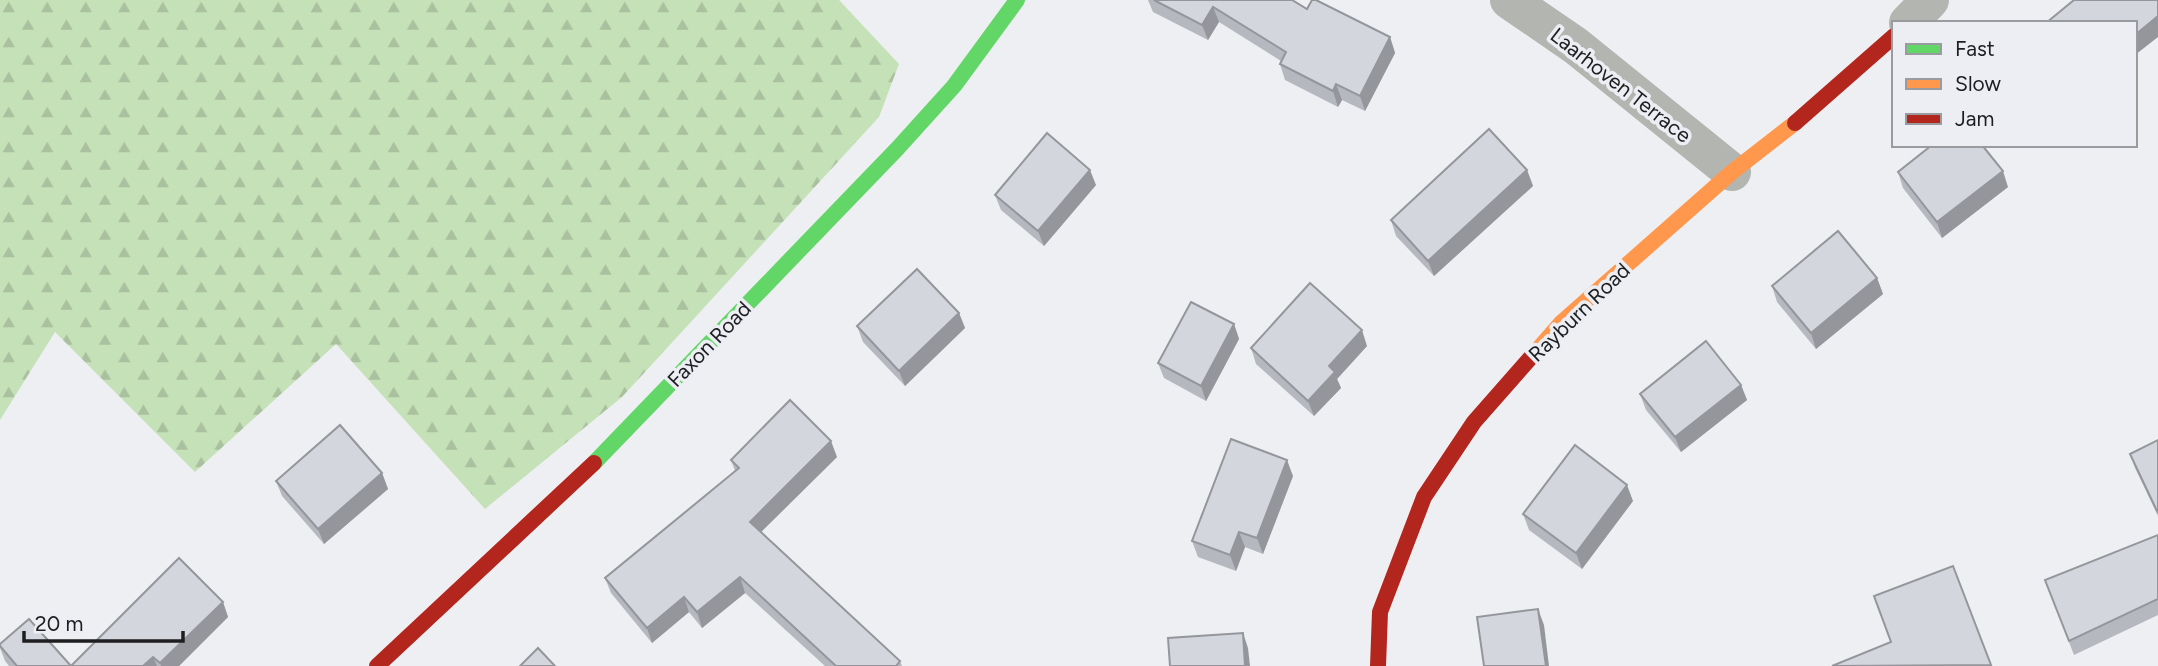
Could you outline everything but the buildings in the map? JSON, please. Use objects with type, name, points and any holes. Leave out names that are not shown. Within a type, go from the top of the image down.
[{"type":"street","name":"Faxon Road","points":[[377,666],[595,462],[878,169],[954,86],[1017,0]]},
{"type":"street","name":"Laarhoven Terrace","points":[[1509,0],[1576,46],[1732,172]]},
{"type":"street","points":[[1910,21],[1930,0]]},
{"type":"street","name":"Rayburn Road","points":[[1378,666],[1380,612],[1424,497],[1474,422],[1561,323],[1732,172],[1797,121],[1892,38]]},
{"type":"green space","points":[[0,0],[839,0],[899,64],[879,117],[622,397],[485,509],[336,344],[195,472],[55,332],[0,420]]},
{"type":"traffic: fast","points":[[594,463],[897,149],[954,86],[1017,0]]},
{"type":"traffic: slow","points":[[1533,355],[1561,323],[1732,172],[1795,123]]},
{"type":"traffic: jam","points":[[1795,123],[1892,38]]},
{"type":"traffic: jam","points":[[1378,666],[1380,612],[1424,497],[1474,422],[1533,355]]},
{"type":"traffic: jam","points":[[377,666],[594,463]]}]
